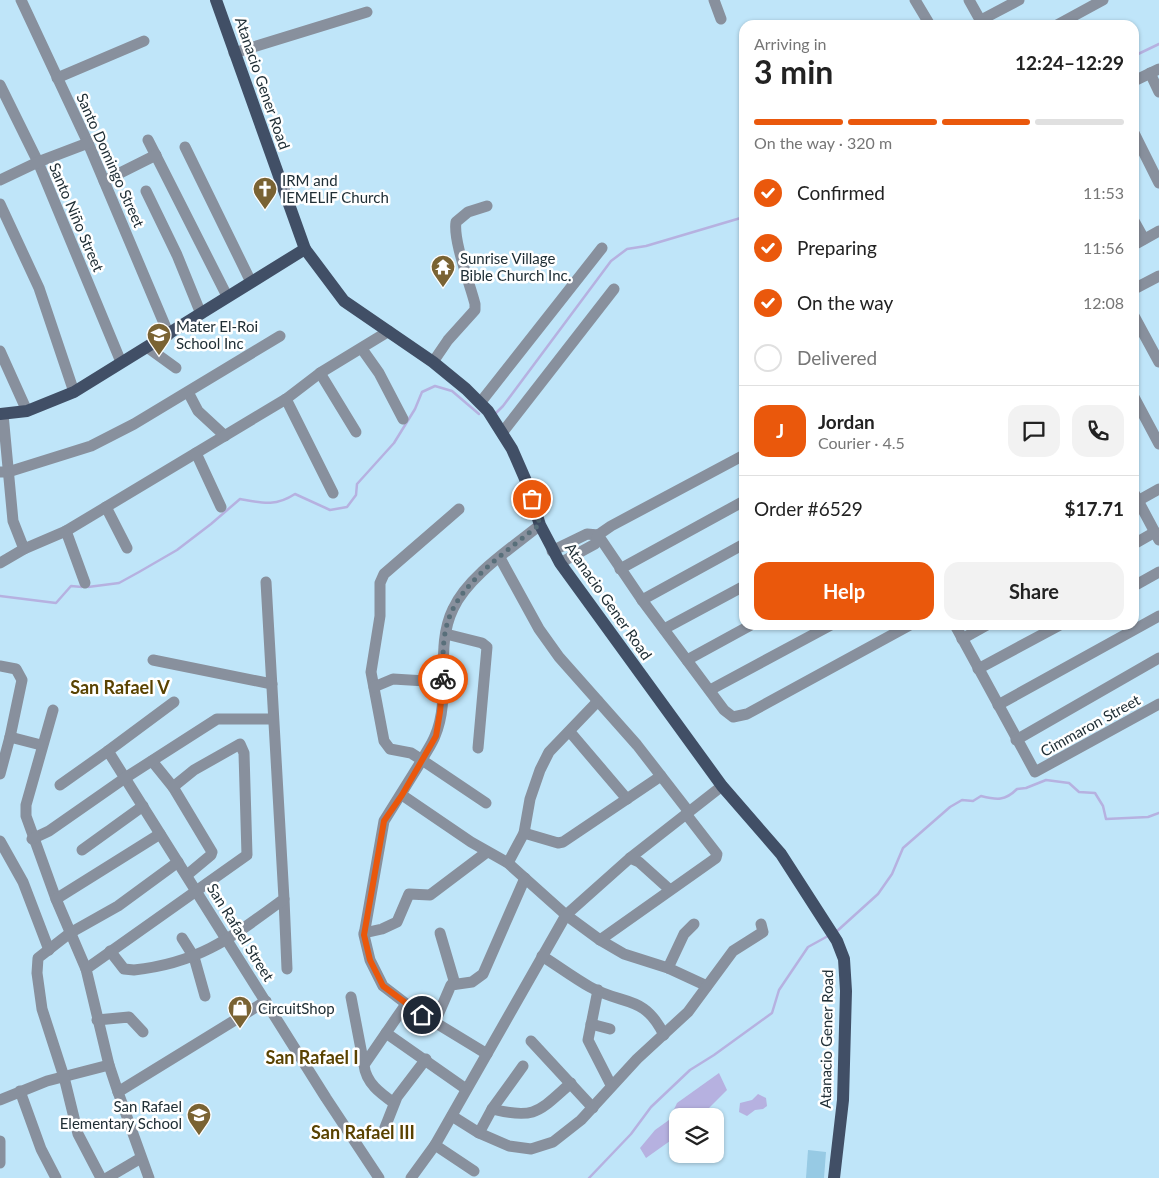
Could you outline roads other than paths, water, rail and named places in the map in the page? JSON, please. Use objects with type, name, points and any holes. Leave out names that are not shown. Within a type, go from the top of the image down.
[{"type":"main road","name":"Atanacio Gener Road","points":[[216,0],[305,250],[344,301],[433,362],[484,407],[499,427],[526,481],[540,524],[552,551],[722,786],[781,854],[837,941],[844,959],[846,991],[843,1100],[834,1178]]},
{"type":"main road","points":[[1,414],[27,410],[74,392],[121,362],[169,335],[227,296],[305,250]]},
{"type":"street","name":"Santo Domingo Street","points":[[21,0],[88,143],[169,335]]},
{"type":"street","points":[[714,0],[721,19]]},
{"type":"street","points":[[915,0],[927,20]]},
{"type":"street","points":[[969,0],[980,20]]},
{"type":"street","points":[[987,20],[1019,0]]},
{"type":"street","points":[[1066,20],[1103,0]]},
{"type":"street","points":[[234,53],[367,12]]},
{"type":"street","points":[[57,78],[144,41]]},
{"type":"street","points":[[1139,79],[1155,71],[1159,92]]},
{"type":"street","name":"Santo Niño Street","points":[[0,85],[38,162],[121,362]]},
{"type":"street","points":[[148,140],[227,296]]},
{"type":"street","points":[[0,180],[38,162],[88,143]]},
{"type":"street","points":[[1139,143],[1159,183]]},
{"type":"street","points":[[185,147],[251,282]]},
{"type":"street","points":[[104,181],[156,155]]},
{"type":"street","points":[[146,191],[177,255],[201,314]]},
{"type":"street","points":[[0,204],[39,288],[74,392]]},
{"type":"street","points":[[433,362],[448,340],[475,310],[476,304],[458,244],[455,229],[456,222],[459,217],[468,212],[487,206]]},
{"type":"street","points":[[1139,242],[1159,231]]},
{"type":"street","points":[[484,407],[602,248]]},
{"type":"street","points":[[1139,287],[1158,279]]},
{"type":"street","points":[[499,427],[614,289]]},
{"type":"street","points":[[1139,325],[1159,362]]},
{"type":"street","points":[[0,563],[24,549],[66,531],[286,399],[320,373],[389,331]]},
{"type":"street","points":[[4,472],[91,446],[188,392],[280,336]]},
{"type":"street","points":[[147,347],[176,368]]},
{"type":"street","points":[[362,348],[379,373],[403,419]]},
{"type":"street","points":[[0,351],[27,410]]},
{"type":"street","points":[[320,373],[356,432]]},
{"type":"street","points":[[188,392],[198,411],[225,436]]},
{"type":"street","points":[[286,399],[333,493]]},
{"type":"street","points":[[1139,407],[1159,444]]},
{"type":"street","points":[[1,414],[4,472],[13,522],[24,549]]},
{"type":"street","points":[[196,453],[221,506]]},
{"type":"street","points":[[552,551],[587,534],[598,535],[739,458]]},
{"type":"street","points":[[1139,497],[1159,489]]},
{"type":"street","points":[[620,569],[739,504]]},
{"type":"street","points":[[1139,506],[1157,536],[1139,542]]},
{"type":"street","points":[[106,507],[127,548]]},
{"type":"street","points":[[459,509],[384,574],[380,583],[380,616],[371,672],[384,741],[387,747],[411,753],[486,803]]},
{"type":"street","points":[[0,522],[13,522]]},
{"type":"street","points":[[487,1054],[406,1004],[383,986],[370,960],[364,933],[384,821],[402,795],[436,736],[440,712],[446,634],[453,607],[469,586],[540,524]]},
{"type":"street","points":[[66,531],[85,583]]},
{"type":"street","points":[[560,563],[595,544],[598,535]]},
{"type":"street","points":[[598,535],[642,600],[724,710],[733,716],[739,717],[823,674],[901,630]]},
{"type":"street","points":[[642,600],[739,547]]},
{"type":"street","points":[[500,558],[539,628],[559,657],[661,776],[717,854],[716,858],[669,889],[600,940]]},
{"type":"street","points":[[1139,583],[1159,572]]},
{"type":"street","points":[[266,582],[287,969]]},
{"type":"street","points":[[664,629],[739,589]]},
{"type":"street","points":[[1139,627],[1159,616]]},
{"type":"street","points":[[687,660],[742,630]]},
{"type":"street","points":[[710,690],[822,630]]},
{"type":"street","points":[[957,630],[1016,740],[1159,658]]},
{"type":"street","points":[[962,639],[978,630]]},
{"type":"street","points":[[978,669],[1051,630]]},
{"type":"street","points":[[998,705],[1134,630]]},
{"type":"street","points":[[446,634],[482,643],[488,650],[478,748]]},
{"type":"street","points":[[153,660],[272,684]]},
{"type":"street","points":[[0,666],[16,669],[22,680],[0,774]]},
{"type":"street","points":[[374,688],[393,680],[442,682]]},
{"type":"street","points":[[508,863],[524,833],[530,799],[540,770],[549,752],[598,701]]},
{"type":"street","points":[[60,785],[174,702]]},
{"type":"street","name":"Cimmaron Street","points":[[1016,740],[1036,772],[1159,704]]},
{"type":"street","points":[[52,710],[26,806],[26,816],[32,839],[86,969],[109,1065],[149,1178]]},
{"type":"street","points":[[32,839],[48,831],[125,778],[217,719],[273,719]]},
{"type":"street","points":[[570,732],[627,799]]},
{"type":"street","points":[[10,737],[41,745]]},
{"type":"street","points":[[86,969],[198,892],[247,855],[244,753],[240,744],[194,770],[173,787]]},
{"type":"street","name":"San Rafael Street","points":[[108,751],[326,1098],[379,1178]]},
{"type":"street","points":[[152,761],[173,787],[212,852],[212,855],[187,875]]},
{"type":"street","points":[[524,833],[558,843],[563,842],[661,776]]},
{"type":"street","points":[[410,1178],[435,1145],[566,915],[630,858],[722,786]]},
{"type":"street","points":[[402,795],[487,852],[508,863],[566,915],[600,940],[624,954],[668,968],[707,986]]},
{"type":"street","points":[[82,850],[142,806]]},
{"type":"street","points":[[56,899],[160,834]]},
{"type":"street","points":[[0,841],[23,882],[48,950]]},
{"type":"street","points":[[364,933],[382,929],[394,923],[400,916],[407,895],[430,895],[487,852]]},
{"type":"street","points":[[630,858],[639,862],[669,889]]},
{"type":"street","points":[[101,1178],[78,1134],[64,1077],[42,1009],[37,973],[38,958],[70,933],[118,906],[178,862]]},
{"type":"street","points":[[435,1022],[448,990],[455,984],[472,982],[483,974],[525,878]]},
{"type":"street","points":[[110,951],[124,969],[134,970],[194,957],[228,940],[284,899]]},
{"type":"street","points":[[668,968],[684,934],[694,924]]},
{"type":"street","points":[[452,1116],[479,1133],[509,1146],[531,1149],[542,1147],[566,1133],[594,1108],[611,1085],[652,1044],[688,1012],[733,951],[763,932],[760,924]]},
{"type":"street","points":[[440,933],[455,984]]},
{"type":"street","points":[[182,938],[194,957],[205,996]]},
{"type":"street","points":[[542,956],[592,988],[639,1004],[656,1020],[664,1035]]},
{"type":"street","points":[[598,990],[588,1040],[611,1085]]},
{"type":"street","points":[[351,997],[365,1073],[372,1084],[394,1103]]},
{"type":"street","points":[[118,1092],[266,1001]]},
{"type":"street","points":[[364,1064],[406,1004]]},
{"type":"street","points":[[97,1020],[130,1016],[143,1032]]},
{"type":"street","points":[[591,1024],[610,1029]]},
{"type":"street","points":[[386,1033],[426,1059],[466,1089]]},
{"type":"street","points":[[531,1040],[594,1108]]},
{"type":"street","points":[[382,1135],[394,1103],[426,1059]]},
{"type":"street","points":[[0,1100],[20,1091],[109,1065]]},
{"type":"street","points":[[479,1133],[492,1110],[523,1066]]},
{"type":"street","points":[[492,1110],[525,1115],[539,1111],[571,1083]]},
{"type":"street","points":[[20,1091],[56,1178]]},
{"type":"street","points":[[0,1141],[0,1163]]},
{"type":"street","points":[[435,1145],[474,1171]]},
{"type":"street","points":[[107,1178],[141,1158]]},
{"type":"waterway","points":[[1139,54],[1159,44]]},
{"type":"waterway","points":[[495,414],[503,406],[611,261],[627,249],[646,246],[739,218]]},
{"type":"waterway","points":[[88,587],[119,583],[139,572],[177,550],[240,499],[268,503],[281,501],[295,494],[330,510],[347,507],[356,495],[357,484],[394,443],[415,409],[422,392],[435,386],[452,391],[479,414]]},
{"type":"waterway","points":[[0,596],[56,603],[71,586],[82,587]]},
{"type":"waterway","points":[[836,932],[878,894],[892,874],[903,848],[950,807],[962,800],[973,801],[981,796],[996,799],[1005,798],[1017,789],[1026,788],[1046,780],[1069,783],[1079,792],[1095,793],[1103,806],[1106,819],[1148,817],[1159,813]]},
{"type":"waterway","points":[[589,1178],[631,1134],[651,1107],[690,1070],[772,1013],[779,990],[808,947],[828,936]]},
{"type":"place","name":"IRM and IEMELIF Church","points":[[265,210]]},
{"type":"place","name":"Sunrise Village Bible Church Inc.","points":[[443,288]]},
{"type":"place","name":"Mater El-Roi School Inc","points":[[159,356]]},
{"type":"place","name":"CircuitShop","points":[[240,1029]]},
{"type":"place","name":"San Rafael Elementary School","points":[[199,1136]]},
{"type":"district","name":"San Rafael V","points":[[120,687]]},
{"type":"district","name":"San Rafael I","points":[[312,1057]]},
{"type":"district","name":"San Rafael III","points":[[363,1132]]}]
